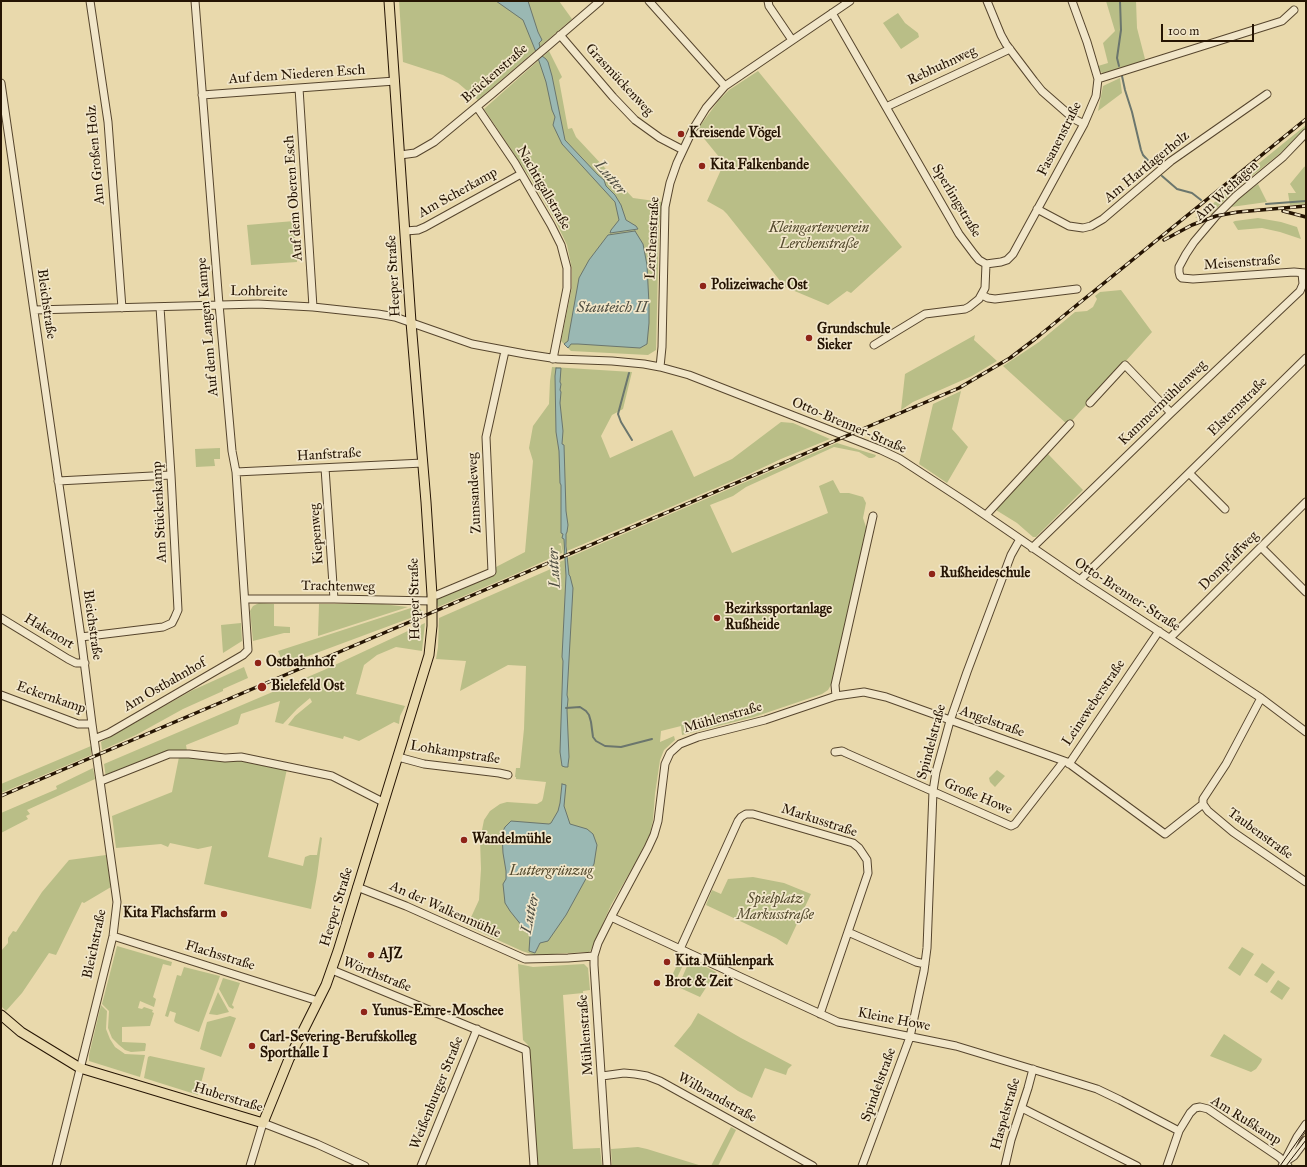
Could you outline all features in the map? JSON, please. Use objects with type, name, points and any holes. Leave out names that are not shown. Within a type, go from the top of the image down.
[{"type":"main road","name":"Heeper Straße","points":[[263,1123],[284,1071],[332,970],[429,654],[432,626],[432,598],[389,1]]},
{"type":"main road","name":"Huberstraße","points":[[1,1015],[21,1032],[80,1068],[263,1123]]},
{"type":"street","name":"Am Großen Holz","points":[[90,1],[108,122],[122,308]]},
{"type":"street","name":"Auf dem Langen Kampe","points":[[195,1],[219,304],[232,451],[236,472],[248,650]]},
{"type":"street","name":"Brückenstraße","points":[[400,155],[410,155],[424,149],[477,107],[600,1]]},
{"type":"street","points":[[649,1],[725,86]]},
{"type":"street","points":[[768,1],[769,6],[792,40]]},
{"type":"street","name":"Lerchenstraße","points":[[660,366],[662,347],[666,207],[670,183],[693,129],[703,112],[725,86],[850,1]]},
{"type":"street","points":[[987,1],[1001,35],[1038,86],[1074,119],[1084,124]]},
{"type":"street","name":"Fasanenstraße","points":[[986,264],[1007,260],[1013,254],[1084,124],[1096,96],[1098,79],[1087,42],[1072,1]]},
{"type":"street","points":[[1098,79],[1282,21],[1294,10]]},
{"type":"street","name":"Sperlingstraße","points":[[832,13],[966,244],[979,260],[986,264]]},
{"type":"street","name":"Grasmückenweg","points":[[560,35],[635,120],[660,138],[683,150]]},
{"type":"street","name":"Rebhuhnweg","points":[[886,107],[1010,49]]},
{"type":"street","name":"Auf dem Niederen Esch","points":[[202,95],[395,81]]},
{"type":"street","name":"Bleichstraße","points":[[1,83],[85,663],[117,902],[113,936],[56,1166]]},
{"type":"street","name":"Auf dem Oberen Esch","points":[[299,88],[313,307]]},
{"type":"street","name":"Am Hartlagerholz","points":[[1037,209],[1068,226],[1083,228],[1090,226],[1103,219],[1171,161],[1267,94]]},
{"type":"street","name":"Nachtigallstraße","points":[[477,107],[521,174],[561,245],[567,268],[567,288],[553,359]]},
{"type":"street","name":"Am Wiehagen","points":[[1180,276],[1179,267],[1182,261],[1194,242],[1207,226],[1236,196],[1283,157],[1306,133]]},
{"type":"street","points":[[1,141],[9,142]]},
{"type":"street","name":"Am Scherkamp","points":[[406,231],[418,230],[425,227],[521,174]]},
{"type":"street","points":[[874,345],[925,314],[965,309],[974,303],[982,295],[985,288],[986,264]]},
{"type":"street","name":"Meisenstraße","points":[[1180,276],[1186,279],[1193,279],[1294,272],[1304,273]]},
{"type":"street","name":"Kammermühlenweg","points":[[1032,548],[1171,413],[1300,291],[1303,284],[1304,273]]},
{"type":"street","points":[[982,295],[995,299],[1077,289]]},
{"type":"street","name":"Lohbreite","points":[[34,310],[219,304],[272,304],[378,314],[411,322]]},
{"type":"street","name":"Am Stückenkamp","points":[[81,636],[163,627],[172,623],[178,610],[160,306]]},
{"type":"street","name":"Otto-Brenner-Straße","points":[[411,322],[468,343],[505,351],[553,359],[612,361],[660,366],[689,375],[881,450],[913,467],[986,515],[1080,580],[1261,698],[1306,732]]},
{"type":"street","name":"Zumsandeweg","points":[[432,598],[492,572],[486,437],[505,351]]},
{"type":"street","name":"Elsternstraße","points":[[1080,580],[1306,358]]},
{"type":"street","points":[[1090,403],[1125,365],[1171,413]]},
{"type":"street","points":[[986,515],[1070,424]]},
{"type":"street","name":"Hanfstraße","points":[[236,472],[423,463]]},
{"type":"street","name":"Kiepenweg","points":[[325,468],[334,599]]},
{"type":"street","points":[[1189,474],[1225,509]]},
{"type":"street","points":[[58,481],[171,475]]},
{"type":"street","name":"Dompfaffweg","points":[[1170,638],[1306,502]]},
{"type":"street","points":[[836,696],[835,685],[873,516]]},
{"type":"street","name":"Spindelstraße","points":[[862,1166],[910,1037],[926,964],[933,791],[936,772],[950,721],[1009,561],[1020,539]]},
{"type":"street","points":[[1261,547],[1306,592]]},
{"type":"street","name":"Trachtenweg","points":[[245,600],[432,598]]},
{"type":"street","name":"Hakenort","points":[[1,618],[68,659],[76,663],[85,663]]},
{"type":"street","name":"Leineweberstraße","points":[[1159,631],[1067,763],[1165,834],[1203,804]]},
{"type":"street","name":"Am Ostbahnhof","points":[[94,739],[110,733],[243,655],[248,650]]},
{"type":"street","name":"Angelstraße","points":[[836,696],[864,692],[874,694],[1067,763]]},
{"type":"street","name":"Eckernkamp","points":[[1,695],[78,724],[92,724]]},
{"type":"street","name":"Mühlenstraße","points":[[607,1166],[594,956],[598,943],[610,917],[654,835],[665,764],[670,753],[684,741],[765,720],[836,696]]},
{"type":"street","points":[[1203,804],[1203,799],[1226,764],[1261,698]]},
{"type":"street","name":"Große Howe","points":[[835,752],[842,751],[1012,826],[1067,763]]},
{"type":"street","points":[[101,781],[169,754],[189,754],[225,758],[241,757],[332,776],[383,802]]},
{"type":"street","name":"Lohkampstraße","points":[[398,757],[424,764],[499,772],[508,775]]},
{"type":"street","name":"Taubenstraße","points":[[1203,804],[1208,811],[1226,827],[1306,882]]},
{"type":"street","name":"Markusstraße","points":[[680,949],[741,817],[746,814],[753,814],[847,841],[859,848],[867,860],[868,873],[820,1014]]},
{"type":"street","name":"An der Walkenmühle","points":[[357,886],[525,959],[594,956]]},
{"type":"street","name":"Kleine Howe","points":[[610,917],[844,1024],[956,1046],[1097,1089],[1149,1114],[1178,1131]]},
{"type":"street","points":[[848,932],[916,962],[926,964]]},
{"type":"street","name":"Flachsstraße","points":[[113,936],[318,1001]]},
{"type":"street","name":"Wörthstraße","points":[[332,970],[524,1049],[526,1052],[534,1166]]},
{"type":"street","name":"Weißenburger Straße","points":[[421,1166],[477,1029]]},
{"type":"street","name":"Haspelstraße","points":[[1005,1166],[1011,1140],[1033,1069]]},
{"type":"street","name":"Wilbrandstraße","points":[[602,1076],[624,1073],[647,1076],[660,1081],[813,1166]]},
{"type":"street","name":"Am Rußkamp","points":[[1167,1166],[1178,1131],[1193,1110],[1198,1107],[1204,1108],[1227,1122],[1285,1165]]},
{"type":"street","points":[[1022,1108],[1137,1166]]},
{"type":"street","name":"Heeper Straße","points":[[250,1166],[263,1123]]},
{"type":"street","name":"Huberstraße","points":[[263,1123],[317,1144],[365,1166]]},
{"type":"street","points":[[1285,1165],[1297,1137],[1306,1124]]},
{"type":"street","points":[[1285,1165],[1306,1140]]},
{"type":"green space","points":[[399,1],[559,1],[572,19],[478,100],[458,83],[443,75],[403,62]]},
{"type":"green space","points":[[1106,1],[1136,1],[1137,28],[1145,59],[1139,63],[1104,74],[1099,71],[1098,66],[1108,63],[1103,43],[1115,31]]},
{"type":"green space","points":[[898,13],[905,23],[918,33],[919,37],[901,49],[883,23]]},
{"type":"green space","points":[[549,51],[562,77],[559,80],[568,129],[572,128],[576,137],[633,198],[662,202],[659,226],[656,350],[648,355],[571,351],[561,341],[572,287],[572,269],[567,245],[555,220],[531,179],[484,109]]},
{"type":"green space","name":"Kleingartenverein Lerchenstraße","points":[[758,71],[902,247],[851,293],[847,291],[828,305],[785,287],[727,214],[707,201],[724,163],[697,130],[719,100],[729,90]]},
{"type":"green space","points":[[1120,78],[1122,93],[1098,111],[1103,86]]},
{"type":"green space","points":[[1306,125],[1306,128],[1299,138],[1236,189],[1211,214],[1195,218],[1236,185],[1237,181]]},
{"type":"green space","points":[[1306,166],[1306,204],[1290,205],[1288,193],[1296,193],[1290,184]]},
{"type":"green space","points":[[1258,184],[1267,202],[1231,207],[1242,196]]},
{"type":"green space","points":[[1258,218],[1281,222],[1297,227],[1301,239],[1262,228],[1238,230],[1233,222]]},
{"type":"green space","points":[[294,221],[297,262],[251,265],[247,225]]},
{"type":"green space","points":[[1121,290],[1152,332],[1068,425],[1003,366],[1039,342],[1075,312],[1087,311],[1093,307],[1097,299],[1095,296],[1100,292]]},
{"type":"green space","points":[[975,335],[974,340],[997,361],[972,376],[913,402],[901,410],[905,374]]},
{"type":"green space","name":"Luttergrünzug","points":[[552,367],[632,372],[623,409],[612,415],[601,436],[610,458],[672,430],[694,477],[732,459],[781,422],[793,423],[830,439],[567,551],[566,541],[565,559],[837,443],[876,455],[875,457],[869,458],[859,452],[834,447],[746,487],[733,496],[710,505],[732,553],[828,513],[819,486],[833,480],[840,493],[849,493],[863,497],[866,503],[863,518],[867,530],[832,683],[828,690],[822,694],[754,717],[682,735],[681,726],[661,731],[660,742],[674,736],[675,740],[664,750],[660,760],[650,834],[611,905],[591,950],[589,952],[534,955],[467,926],[479,900],[481,869],[480,840],[484,820],[490,811],[500,804],[507,802],[537,804],[542,801],[543,798],[546,782],[516,779],[515,777],[516,768],[520,768],[524,729],[526,666],[508,665],[460,691],[466,661],[436,659],[439,618],[553,568],[555,564],[564,560],[561,543],[558,544],[561,546],[562,553],[520,572],[438,607],[436,598],[525,552],[533,461],[529,448],[533,426],[549,404]]},
{"type":"green space","points":[[961,391],[952,429],[968,447],[947,483],[919,464],[933,404]]},
{"type":"green space","points":[[220,448],[220,459],[214,459],[215,466],[196,467],[195,449]]},
{"type":"green space","points":[[1048,454],[1083,490],[1036,537],[1033,537],[1017,523],[996,510]]},
{"type":"green space","points":[[259,603],[274,604],[274,626],[290,627],[290,633],[284,633],[253,641],[250,611],[253,606]]},
{"type":"green space","points":[[319,604],[382,604],[408,607],[318,636]]},
{"type":"green space","points":[[414,607],[420,609],[424,613],[284,665],[278,651]]},
{"type":"green space","points":[[241,623],[242,641],[223,653],[221,625]]},
{"type":"green space","points":[[425,623],[422,651],[396,647],[377,655],[364,665],[356,694],[405,706],[400,716],[399,724],[394,722],[359,741],[344,736],[343,739],[288,725],[295,716],[312,702],[310,698],[283,724],[275,722],[280,701],[241,714],[238,724],[186,745],[187,751],[106,778],[104,764],[324,670]]},
{"type":"green space","points":[[244,667],[248,678],[183,709],[136,735],[102,750],[101,742],[191,691]]},
{"type":"green space","points":[[91,746],[91,755],[1,793],[1,784]]},
{"type":"green space","points":[[186,756],[222,761],[239,760],[287,769],[268,857],[303,866],[305,857],[317,855],[320,837],[322,838],[311,909],[204,884],[212,846],[198,849],[170,843],[168,847],[161,844],[116,848],[112,816],[172,792],[179,757]]},
{"type":"green space","points":[[93,768],[95,779],[27,810],[30,814],[26,816],[28,819],[1,833],[1,813],[57,789],[56,786]]},
{"type":"green space","points":[[997,770],[1005,776],[995,787],[990,782],[989,778]]},
{"type":"green space","points":[[106,855],[111,887],[84,903],[82,902],[56,955],[49,953],[22,993],[6,1011],[1,1006],[1,951],[8,943],[8,938],[13,931],[16,932],[42,892],[69,860]]},
{"type":"green space","name":"Spielplatz Markusstraße","points":[[753,877],[784,883],[811,894],[787,945],[776,938],[706,905],[712,890],[721,894],[728,879]]},
{"type":"green space","points":[[117,946],[172,962],[171,966],[163,964],[153,997],[156,999],[154,1007],[140,1001],[138,1008],[142,1009],[144,1007],[153,1010],[152,1012],[154,1013],[150,1026],[122,1027],[122,1042],[145,1043],[145,1051],[131,1052],[125,1050],[112,1038],[108,1028],[109,1011],[102,1004]]},
{"type":"green space","points":[[1242,947],[1254,954],[1240,976],[1228,968]]},
{"type":"green space","points":[[680,958],[685,961],[675,982],[670,980]]},
{"type":"green space","points":[[696,962],[716,972],[700,997],[678,987],[688,964],[694,967]]},
{"type":"green space","points":[[1262,963],[1275,972],[1267,983],[1254,975]]},
{"type":"green space","points":[[518,964],[533,967],[584,964],[588,968],[590,990],[583,991],[583,993],[563,995],[573,1149],[600,1148],[602,1166],[536,1166],[528,1045],[523,1040]]},
{"type":"green space","points":[[184,967],[220,976],[199,1032],[176,1023],[174,1021],[176,1013],[170,1011],[168,1017],[165,1016],[177,975],[181,976]]},
{"type":"green space","points":[[223,978],[240,983],[232,1005],[234,1007],[233,1009],[229,1007],[219,989]]},
{"type":"green space","points":[[1278,980],[1290,988],[1282,1000],[1270,992]]},
{"type":"green space","points":[[218,992],[229,1012],[217,1015],[209,1014]]},
{"type":"green space","points":[[101,1005],[107,1011],[106,1029],[115,1047],[125,1054],[145,1055],[140,1077],[89,1061],[89,1055]]},
{"type":"green space","points":[[698,1013],[792,1065],[788,1069],[786,1075],[765,1068],[752,1098],[738,1091],[674,1046],[691,1025]]},
{"type":"green space","points":[[230,1016],[236,1018],[221,1057],[200,1049],[207,1022]]},
{"type":"green space","points":[[1224,1034],[1262,1059],[1256,1069],[1251,1072],[1210,1056]]},
{"type":"green space","points":[[150,1056],[205,1068],[198,1095],[144,1078],[148,1057]]},
{"type":"green space","points":[[731,1127],[736,1130],[718,1166],[711,1166]]},
{"type":"green space","points":[[638,1147],[702,1166],[612,1166],[611,1149]]},
{"type":"water","points":[[496,1],[528,1],[542,40],[539,43],[542,56],[548,62],[552,76],[565,140],[604,180],[606,186],[615,195],[621,205],[626,220],[638,229],[610,233],[619,220],[615,202],[562,144],[553,125],[555,117],[546,82],[523,20]]},
{"type":"water","name":"Stauteich II","points":[[635,231],[643,244],[647,265],[649,323],[647,344],[640,348],[571,344],[568,348],[564,344],[568,341],[579,278],[589,260],[608,235]]},
{"type":"water","points":[[556,368],[561,368],[560,403],[563,431],[562,444],[564,445],[566,511],[568,525],[566,546],[569,575],[573,588],[567,695],[568,767],[562,766],[560,752],[562,657],[566,576],[564,539],[562,538],[563,534],[561,533],[561,485],[559,451],[556,432]]},
{"type":"water","name":"Lutter","points":[[562,784],[566,785],[564,806],[570,824],[587,829],[593,834],[597,845],[594,864],[566,915],[548,941],[540,943],[535,953],[529,951],[530,936],[505,903],[503,884],[506,879],[506,871],[502,833],[511,821],[551,823],[558,811]]},
{"type":"waterway","points":[[1119,66],[1117,58],[1121,30],[1120,1]]},
{"type":"waterway","points":[[1122,76],[1141,150],[1143,155],[1154,167]]},
{"type":"waterway","points":[[1162,176],[1177,189],[1192,193],[1201,200]]},
{"type":"waterway","points":[[1266,204],[1306,201]]},
{"type":"waterway","points":[[629,373],[618,414],[632,440]]},
{"type":"waterway","points":[[566,708],[580,707],[586,711],[591,722],[593,737],[596,741],[605,746],[621,747],[652,739]]},
{"type":"tram line","points":[[1280,1166],[1306,1129]]},
{"type":"tram line","points":[[1286,1166],[1306,1140]]},
{"type":"railway","points":[[1,796],[959,388],[1010,358],[1035,339],[1306,119]]},
{"type":"railway","points":[[1164,240],[1192,225],[1216,216],[1238,212],[1306,206]]},
{"type":"railway","points":[[1283,211],[1306,217]]},
{"type":"place","name":"Kreisende Vögel","points":[[681,134]]},
{"type":"place","name":"Kita Falkenbande","points":[[702,166]]},
{"type":"place","name":"Polizeiwache Ost","points":[[703,286]]},
{"type":"place","name":"Grundschule Sieker","points":[[809,338]]},
{"type":"place","name":"Rußheideschule","points":[[932,574]]},
{"type":"place","name":"Bezirkssportanlage Rußheide","points":[[717,618]]},
{"type":"place","name":"Ostbahnhof","points":[[258,663]]},
{"type":"place","name":"Bielefeld Ost","points":[[262,687]]},
{"type":"place","name":"Wandelmühle","points":[[464,840]]},
{"type":"place","name":"Kita Flachsfarm","points":[[224,914]]},
{"type":"place","name":"AJZ","points":[[371,955]]},
{"type":"place","name":"Kita Mühlenpark","points":[[667,962]]},
{"type":"place","name":"Brot & Zeit","points":[[657,983]]},
{"type":"place","name":"Yunus-Emre-Moschee","points":[[364,1012]]},
{"type":"place","name":"Carl-Severing-Berufskolleg Sporthalle I","points":[[252,1046]]}]
